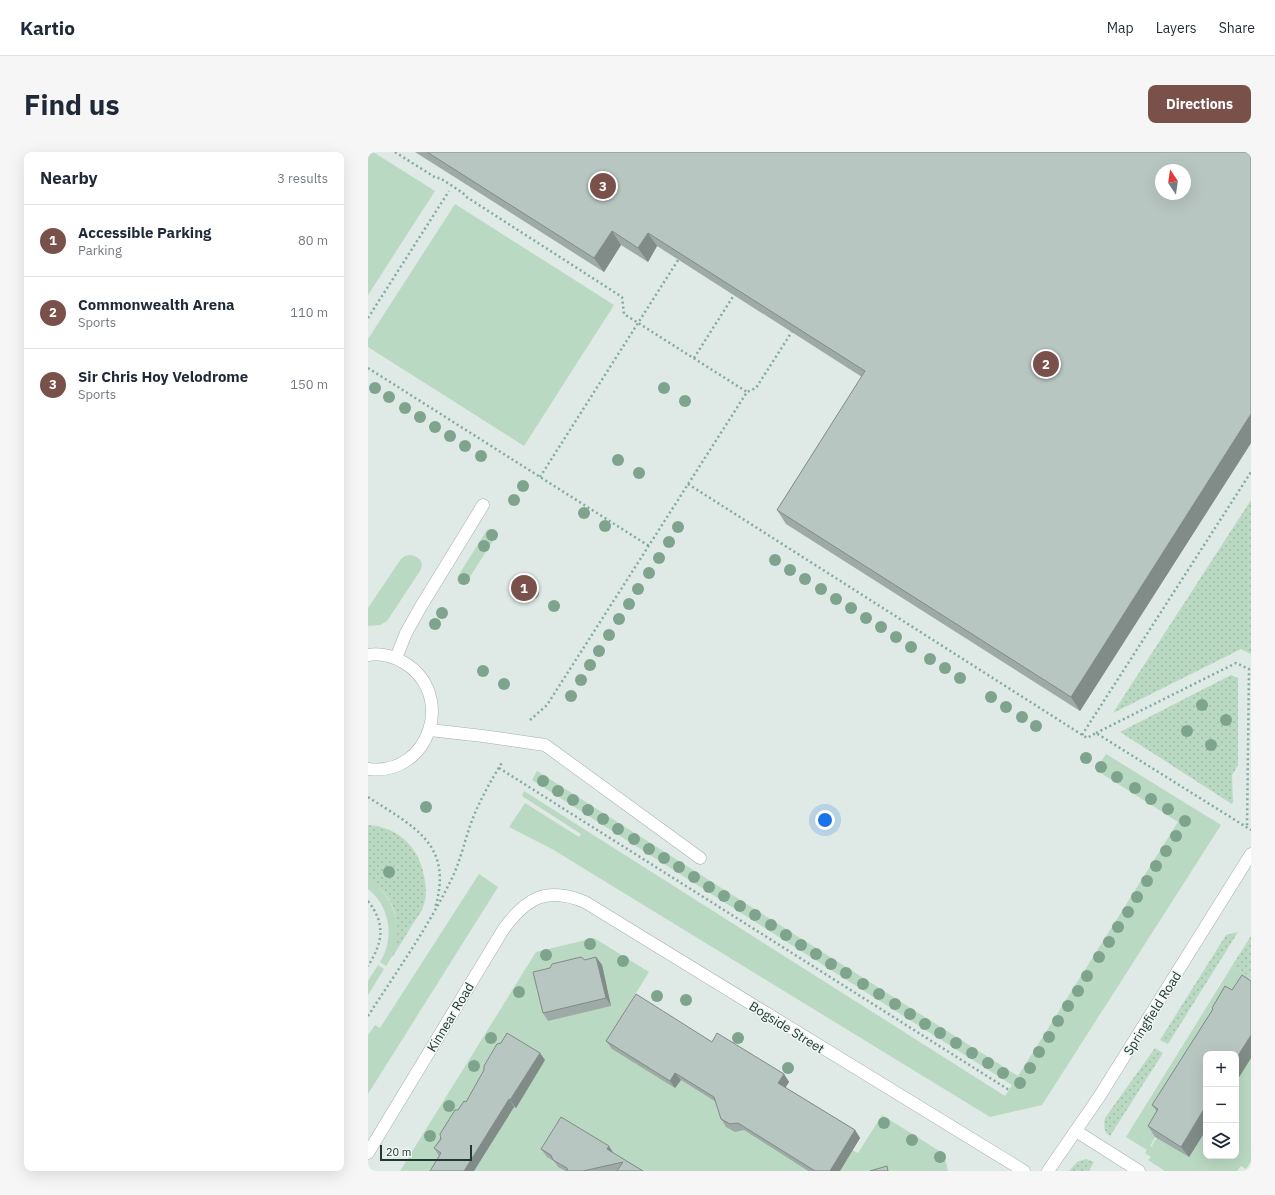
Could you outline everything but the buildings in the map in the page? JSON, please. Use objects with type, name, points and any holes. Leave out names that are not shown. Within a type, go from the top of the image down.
[{"type":"street","points":[[396,658],[406,634],[420,608],[483,506]]},
{"type":"street","points":[[368,655],[387,655],[410,666],[426,685],[431,697],[433,710],[430,730],[414,755],[393,767],[382,770],[368,769]]},
{"type":"street","points":[[430,730],[539,744],[550,748],[700,858]]},
{"type":"street","name":"Springfield Road","points":[[1048,1171],[1099,1097],[1251,854]]},
{"type":"street","name":"Bogside Street","points":[[547,896],[561,895],[585,902],[1024,1171]]},
{"type":"street","name":"Kinnear Road","points":[[368,1153],[502,930],[513,915],[524,905],[535,899],[547,896]]},
{"type":"street","points":[[1076,1131],[1139,1171]]},
{"type":"path","points":[[395,152],[436,178],[440,178],[463,193],[465,196],[622,297],[624,314],[747,392]]},
{"type":"path","points":[[368,318],[449,191]]},
{"type":"path","points":[[540,477],[682,254]]},
{"type":"path","points":[[694,358],[734,295]]},
{"type":"path","points":[[368,1016],[433,912],[453,876],[479,804],[499,768],[531,719],[547,705],[747,392],[756,388],[795,325]]},
{"type":"path","points":[[368,368],[649,546]]},
{"type":"path","points":[[1082,735],[1251,472]]},
{"type":"path","points":[[688,484],[1087,738],[1236,663],[1248,669],[1247,828]]},
{"type":"path","points":[[1096,733],[1251,830]]},
{"type":"path","points":[[499,768],[1009,1090]]},
{"type":"path","points":[[368,797],[408,823],[421,833],[432,846],[440,870],[438,897],[433,912]]},
{"type":"path","points":[[368,901],[377,917],[381,936],[378,949],[368,966]]},
{"type":"green space","points":[[368,152],[373,152],[435,191],[368,295]]},
{"type":"green space","points":[[455,204],[614,305],[524,446],[368,347],[368,339]]},
{"type":"green space","points":[[1251,500],[1251,654],[1241,649],[1113,713]]},
{"type":"green space","points":[[487,530],[495,530],[496,536],[466,583],[463,585],[459,584],[457,580],[458,576]]},
{"type":"green space","points":[[409,555],[420,560],[422,565],[420,571],[387,621],[380,625],[368,626],[368,608],[401,559]]},
{"type":"green space","points":[[1231,675],[1238,678],[1238,765],[1232,775],[1232,804],[1120,732]]},
{"type":"green space","points":[[1106,754],[1221,825],[1042,1105],[990,1117],[552,849],[509,827],[525,803],[579,837],[581,834],[522,796],[524,791],[1005,1096],[1012,1085],[532,780],[537,771],[1018,1076],[1178,822],[1096,770]]},
{"type":"green space","points":[[368,825],[389,830],[398,834],[405,840],[417,856],[425,879],[426,894],[423,907],[391,959],[395,947],[397,924],[392,904],[378,886],[368,878]]},
{"type":"green space","points":[[479,874],[498,887],[368,1094],[368,1035],[375,1025],[380,1028]]},
{"type":"green space","points":[[368,878],[386,896],[396,918],[398,930],[397,942],[393,954],[386,966],[380,962],[388,943],[388,923],[381,904],[368,889]]},
{"type":"green space","points":[[1238,932],[1168,1044],[1160,1040],[1226,935]]},
{"type":"green space","points":[[1251,936],[1251,978],[1232,966]]},
{"type":"green space","points":[[594,938],[649,972],[626,1009],[633,1014],[681,1080],[726,1108],[766,1144],[808,1171],[636,1171],[557,1163],[558,1167],[565,1171],[474,1171],[501,1128],[469,1109],[464,1171],[400,1171],[536,952]]},
{"type":"green space","points":[[378,965],[384,969],[368,995],[368,981]]},
{"type":"green space","points":[[1232,966],[1251,978],[1251,985],[1201,1049],[1166,1120],[1150,1146],[1153,1147],[1152,1145],[1157,1138],[1203,1130],[1203,1159],[1239,1159],[1239,1077],[1251,1057],[1251,1161],[1246,1169],[1241,1166],[1237,1171],[1165,1171],[1148,1160],[1151,1157],[1145,1153],[1147,1150],[1126,1137]]},
{"type":"green space","points":[[1155,1048],[1163,1053],[1110,1136],[1105,1130],[1105,1118]]},
{"type":"green space","points":[[882,1115],[944,1154],[948,1171],[839,1171],[852,1150],[858,1153]]},
{"type":"green space","points":[[1086,1159],[1094,1162],[1089,1171],[1069,1171],[1077,1162]]},
{"type":"place","name":"Sir Chris Hoy Velodrome","points":[[603,186]]},
{"type":"place","name":"Commonwealth Arena","points":[[1046,364]]},
{"type":"place","name":"Accessible Parking","points":[[524,588]]}]
